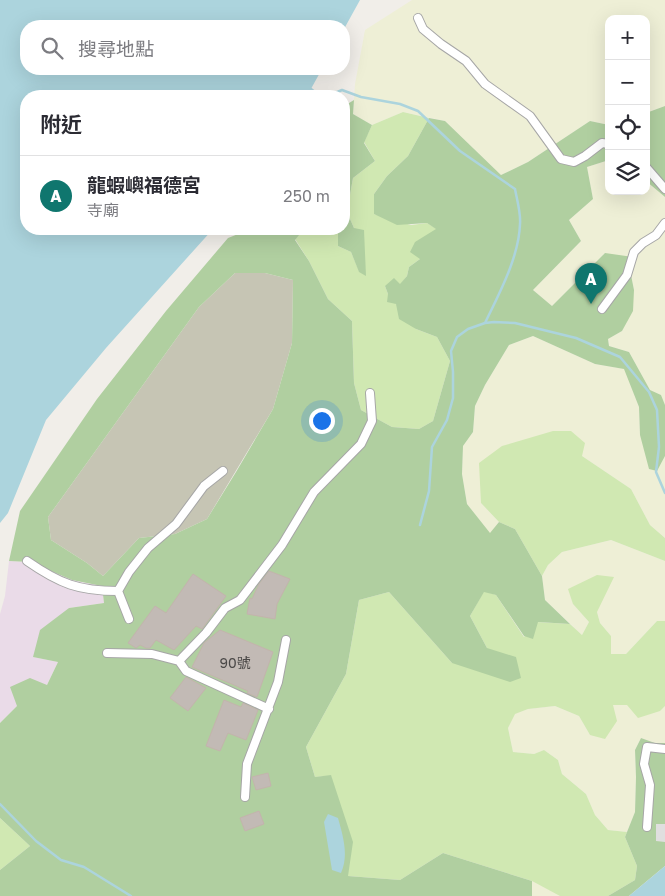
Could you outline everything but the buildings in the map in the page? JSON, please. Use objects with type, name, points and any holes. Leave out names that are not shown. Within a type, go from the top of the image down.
[{"type":"street","points":[[418,18],[423,29],[466,61],[485,84],[530,116],[561,158],[574,162],[602,143],[605,143]]},
{"type":"street","points":[[650,171],[665,187]]},
{"type":"street","points":[[602,309],[628,275],[634,252],[643,243],[656,235],[665,224]]},
{"type":"street","points":[[179,661],[206,633],[225,608],[240,600],[277,553],[314,492],[360,444],[372,421],[370,392]]},
{"type":"street","points":[[118,592],[129,572],[148,548],[176,524],[204,486],[223,471]]},
{"type":"street","points":[[28,561],[48,576],[81,589],[118,592]]},
{"type":"street","points":[[118,592],[130,619]]},
{"type":"street","points":[[245,797],[247,764],[278,682],[286,640]]},
{"type":"street","points":[[107,653],[152,654],[179,661],[186,671],[269,709]]},
{"type":"street","points":[[647,827],[650,784],[644,764],[647,747],[665,749]]},
{"type":"shaded area","points":[[235,273],[265,273],[293,280],[292,343],[273,409],[207,519],[175,534],[139,538],[103,576],[87,563],[51,540],[48,517],[199,307]]},
{"type":"shaded area","points":[[9,561],[30,562],[72,580],[102,586],[104,603],[69,608],[34,657],[58,662],[47,685],[17,706],[0,723],[0,614],[5,596]]},
{"type":"shaded area","points":[[656,824],[665,824],[665,842],[655,842]]},
{"type":"green space","points":[[412,0],[665,0],[665,106],[650,112],[650,15],[605,15],[605,124],[590,121],[528,162],[501,175],[445,121],[403,112],[372,125],[353,114],[355,84],[365,30]]},
{"type":"green space","points":[[354,100],[353,114],[372,125],[364,143],[375,161],[353,178],[350,195],[350,102]]},
{"type":"green space","points":[[665,106],[665,197],[650,184],[650,112]]},
{"type":"green space","points":[[403,112],[429,118],[408,156],[387,176],[374,194],[374,214],[411,225],[427,223],[437,229],[420,259],[409,267],[407,276],[400,285],[385,286],[388,294],[416,329],[437,337],[450,361],[433,421],[419,429],[392,427],[361,410],[354,383],[352,321],[328,299],[309,261],[295,239],[299,235],[338,235],[338,246],[351,252],[359,271],[354,228],[350,219],[350,195],[353,178],[375,161],[364,142],[372,125]]},
{"type":"green space","points":[[429,118],[445,121],[501,175],[528,162],[590,121],[605,124],[605,161],[587,167],[593,199],[569,220],[581,241],[533,290],[552,306],[605,253],[633,257],[631,275],[634,290],[633,311],[622,331],[608,339],[609,346],[629,352],[650,390],[661,395],[665,405],[665,456],[657,471],[649,469],[640,435],[639,407],[624,369],[595,364],[533,336],[509,345],[475,406],[473,432],[463,446],[462,474],[467,504],[490,533],[499,522],[515,529],[542,576],[545,600],[570,624],[538,622],[533,639],[524,636],[496,595],[484,592],[470,616],[487,648],[516,657],[521,678],[510,682],[452,663],[389,592],[359,600],[346,674],[306,747],[315,777],[331,775],[353,842],[348,876],[400,880],[443,853],[532,881],[532,896],[0,896],[0,870],[30,846],[0,818],[0,723],[17,706],[10,687],[30,678],[47,685],[58,662],[33,657],[40,630],[69,608],[104,603],[102,586],[72,580],[30,562],[9,561],[20,511],[97,399],[166,311],[228,238],[236,235],[299,235],[295,240],[309,261],[328,299],[352,321],[354,383],[361,410],[392,427],[419,429],[433,421],[450,361],[437,337],[416,329],[399,319],[396,304],[387,302],[388,294],[385,286],[394,278],[400,284],[407,276],[409,267],[420,259],[410,252],[415,242],[436,229],[427,223],[397,225],[374,214],[374,194],[387,176],[408,156]],"holes":[[[235,273],[265,273],[293,280],[292,343],[273,409],[207,519],[175,534],[139,538],[103,576],[87,563],[51,540],[48,517],[199,307]]]},
{"type":"green space","points":[[605,161],[605,195],[650,195],[650,184],[665,197],[665,405],[661,395],[650,390],[629,352],[609,346],[608,339],[622,331],[634,290],[631,275],[605,253],[552,306],[533,290],[581,241],[569,220],[593,199],[587,167]]},
{"type":"green space","points":[[350,219],[354,228],[364,230],[366,276],[359,272],[351,252],[338,246],[338,235],[350,235]]},
{"type":"green space","points":[[533,336],[595,364],[625,369],[639,407],[640,435],[657,471],[665,456],[665,538],[650,525],[631,489],[582,456],[481,503],[499,522],[490,534],[467,504],[462,474],[463,446],[473,432],[475,406],[509,345]]},
{"type":"green space","points":[[553,431],[571,431],[585,443],[582,456],[631,489],[650,525],[665,538],[665,561],[611,540],[562,552],[548,565],[542,576],[515,529],[499,522],[481,503],[479,463],[502,446]]},
{"type":"green space","points":[[611,540],[665,561],[665,621],[657,621],[626,654],[611,654],[611,636],[600,623],[597,612],[573,604],[589,622],[582,635],[545,600],[542,576],[548,565],[562,552]]},
{"type":"green space","points":[[597,575],[614,577],[597,612],[600,623],[611,636],[611,654],[626,654],[657,621],[665,621],[665,706],[660,711],[638,718],[627,705],[613,705],[617,721],[605,739],[590,735],[579,716],[555,706],[528,709],[515,714],[508,728],[513,752],[534,754],[544,750],[558,760],[562,774],[586,794],[595,815],[608,830],[627,832],[625,837],[637,866],[635,880],[608,896],[560,896],[532,881],[443,853],[400,880],[348,876],[331,776],[315,777],[306,747],[346,674],[359,600],[389,592],[452,663],[487,648],[470,616],[484,591],[496,595],[524,637],[537,622],[570,624],[582,635],[589,622],[573,604],[568,589]]},
{"type":"green space","points":[[613,705],[627,705],[660,711],[665,706],[665,743],[655,743],[641,738],[635,750],[635,812],[627,832],[608,830],[595,815],[586,794],[562,774],[558,760],[544,750],[534,754],[513,752],[508,728],[514,714],[528,709],[555,706],[579,716],[590,735]]},
{"type":"green space","points":[[641,738],[655,743],[665,743],[665,824],[656,824],[656,841],[665,842],[665,866],[629,896],[608,896],[635,880],[637,866],[625,837],[635,812],[635,750]]},
{"type":"green space","points":[[0,818],[30,846],[0,870]]},
{"type":"green space","points":[[532,881],[558,894],[560,896],[532,896]]},
{"type":"water","points":[[0,0],[360,0],[349,20],[20,20],[20,75],[319,75],[310,90],[20,90],[20,235],[208,235],[106,348],[46,420],[8,513],[0,523]]},
{"type":"water","points":[[328,814],[338,818],[343,839],[345,859],[341,873],[332,870],[324,822]]},
{"type":"water","points":[[665,866],[665,896],[629,896]]},
{"type":"waterway","points":[[350,93],[361,97],[400,104],[418,111],[460,151],[515,189],[519,211],[519,237],[516,249],[507,275],[485,323],[468,329],[457,337],[451,351],[453,398],[447,420],[432,447],[429,491],[420,525]]},
{"type":"waterway","points":[[485,323],[515,323],[576,338],[620,357],[649,392],[657,410],[659,447],[656,472],[665,493]]},
{"type":"waterway","points":[[0,804],[36,841],[61,860],[84,867],[131,896]]},
{"type":"place","name":"龍蝦嶼福德宮","points":[[591,304]]}]
